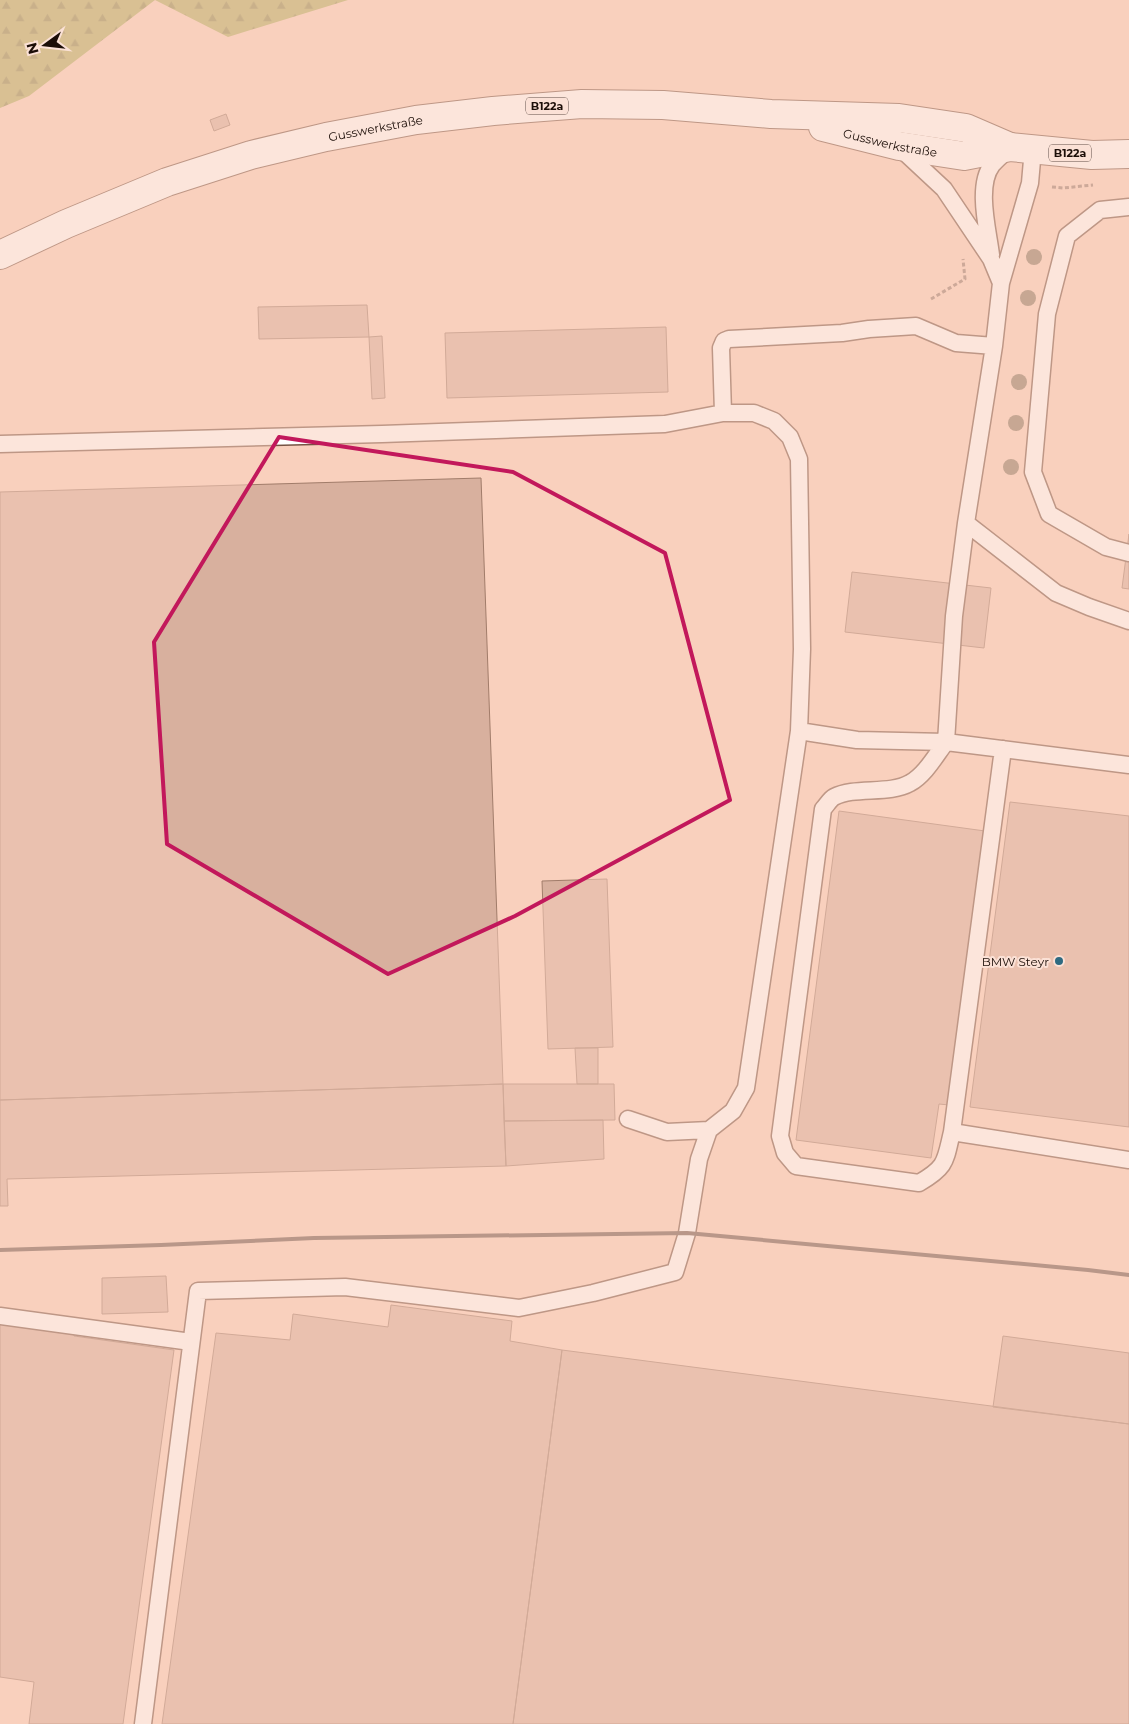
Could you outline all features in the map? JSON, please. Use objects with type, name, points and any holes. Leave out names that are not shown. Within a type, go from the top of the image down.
[{"type":"main road","name":"Gusswerkstraße","points":[[0,254],[167,182],[250,156],[416,120],[493,110],[582,104],[662,105],[770,114],[900,118],[966,128],[1022,148]]},
{"type":"main road","name":"Gusswerkstraße","points":[[770,114],[899,146],[964,156],[1022,148],[1092,155],[1129,154]]},
{"type":"lane","points":[[899,146],[944,189],[991,259],[1001,283]]},
{"type":"lane","points":[[991,259],[983,196],[985,180],[991,166],[1022,148],[1030,184],[1001,283],[994,346],[966,523],[954,616],[946,742],[922,774],[910,783],[891,789],[853,792],[834,797],[824,808],[780,1136],[785,1154],[796,1166],[919,1183],[936,1173],[946,1160],[952,1132],[1003,749]]},
{"type":"lane","points":[[1129,207],[1100,210],[1066,236],[1047,314],[1033,472],[1049,514],[1106,547],[1129,553]]},
{"type":"lane","points":[[723,413],[721,348],[724,341],[729,339],[842,334],[869,329],[916,326],[956,343],[994,346]]},
{"type":"lane","points":[[0,444],[665,424],[723,413],[754,413],[774,421],[790,437],[799,459],[802,649],[799,731],[746,1088],[733,1111],[709,1130],[699,1159],[687,1233],[674,1272],[593,1293],[519,1308],[345,1287],[198,1291],[144,1724]]},
{"type":"lane","points":[[966,523],[1056,593],[1129,621]]},
{"type":"lane","points":[[799,731],[857,740],[946,742],[1129,765]]},
{"type":"lane","points":[[628,1119],[667,1132],[709,1130]]},
{"type":"lane","points":[[952,1132],[1129,1160]]},
{"type":"lane","points":[[0,1316],[191,1342]]},
{"type":"highlighted area","points":[[279,437],[513,472],[665,553],[730,800],[515,916],[388,974],[167,844],[154,642]]},
{"type":"green space","points":[[0,0],[155,0],[29,96],[0,108]]},
{"type":"green space","points":[[155,0],[348,0],[228,37]]},
{"type":"building","points":[[226,114],[230,125],[214,131],[210,120]]},
{"type":"building","points":[[367,305],[369,337],[259,339],[258,307]]},
{"type":"building","points":[[666,327],[668,392],[447,398],[445,333]]},
{"type":"building","points":[[382,336],[385,398],[372,399],[369,337]]},
{"type":"building","points":[[481,478],[503,1084],[0,1100],[0,492]]},
{"type":"building","points":[[1129,534],[1129,589],[1122,588]]},
{"type":"building","points":[[852,572],[991,588],[984,648],[845,632]]},
{"type":"building","name":"BMW Steyr","points":[[1010,802],[1129,816],[1129,1127],[970,1107]]},
{"type":"building","points":[[839,811],[985,831],[949,1105],[939,1104],[931,1158],[796,1140]]},
{"type":"building","points":[[607,879],[613,1047],[548,1049],[542,881]]},
{"type":"building","points":[[575,1048],[598,1048],[598,1084],[577,1084]]},
{"type":"building","points":[[503,1084],[506,1166],[7,1179],[8,1206],[0,1206],[0,1100]]},
{"type":"building","points":[[503,1084],[614,1084],[615,1120],[504,1121]]},
{"type":"building","points":[[603,1120],[604,1159],[506,1166],[504,1121]]},
{"type":"building","points":[[166,1276],[168,1312],[102,1314],[102,1278]]},
{"type":"building","points":[[391,1305],[512,1321],[510,1341],[562,1350],[513,1724],[162,1724],[216,1333],[290,1340],[293,1314],[388,1327]]},
{"type":"building","points":[[0,1309],[76,1319],[74,1336],[174,1350],[123,1724],[29,1724],[34,1682],[0,1677]]},
{"type":"building","points":[[1003,1336],[1129,1353],[1129,1424],[993,1407]]},
{"type":"building","points":[[562,1350],[1129,1424],[1129,1724],[513,1724]]},
{"type":"railway","points":[[0,1250],[314,1238],[687,1233],[1129,1275]]},
{"type":"place","name":"BMW Steyr","points":[[1059,961]]}]
